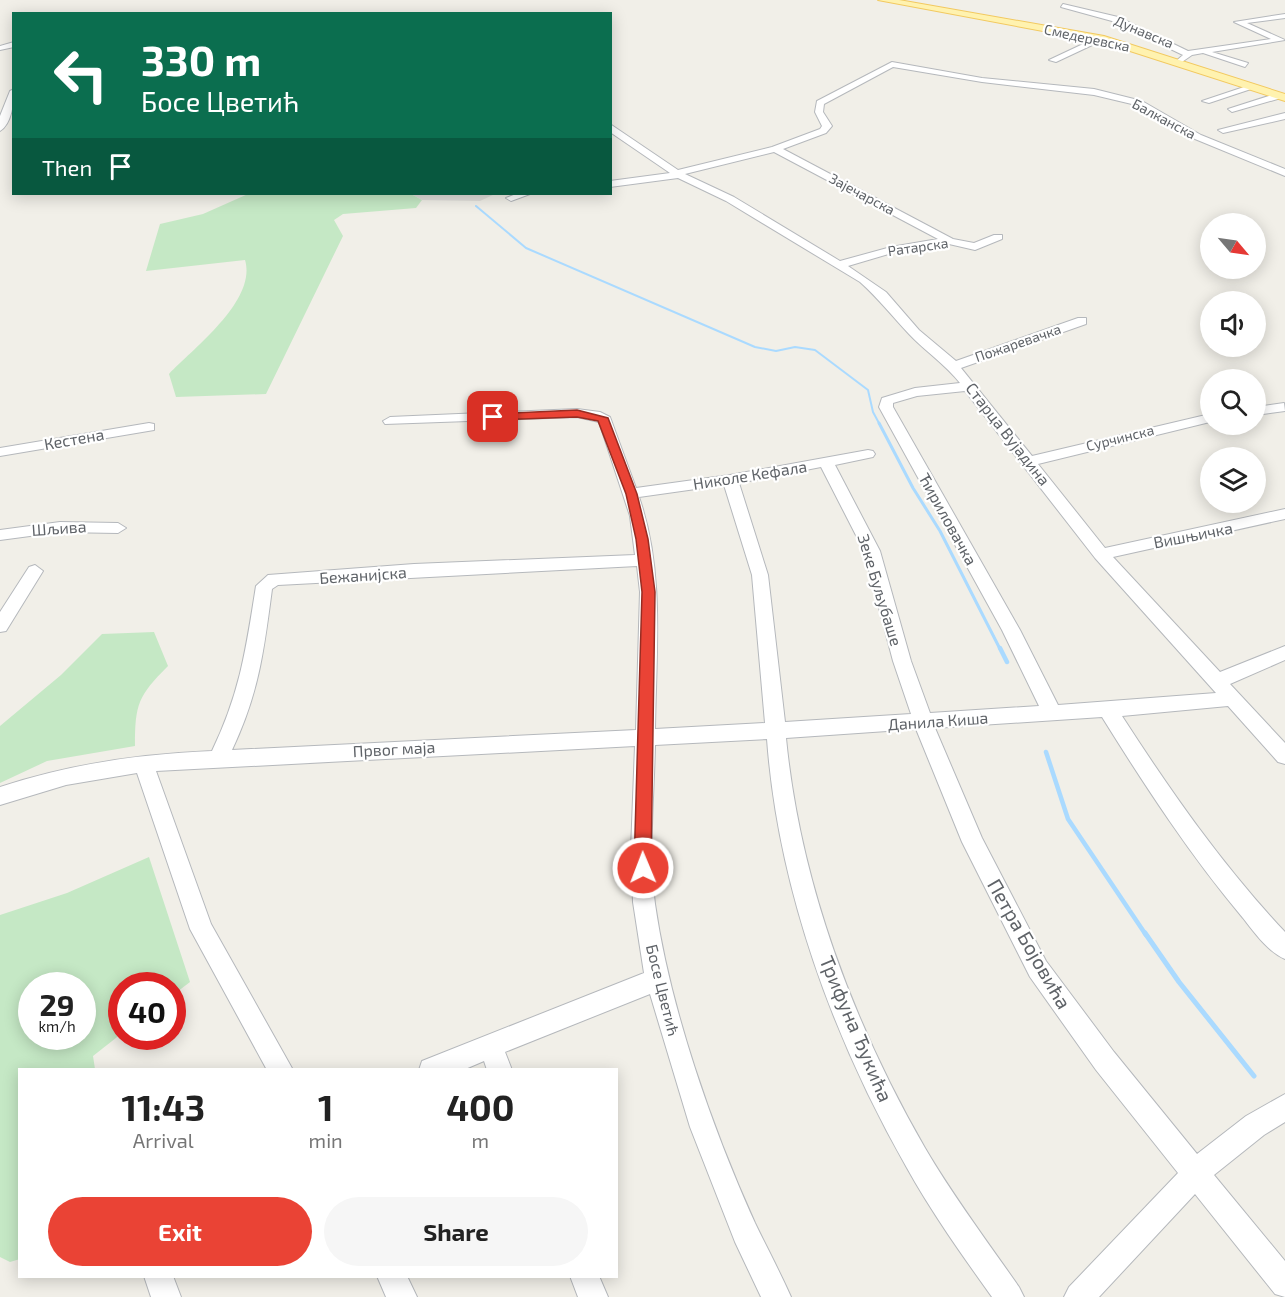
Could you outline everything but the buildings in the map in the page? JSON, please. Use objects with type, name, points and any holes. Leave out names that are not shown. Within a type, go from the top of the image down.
[{"type":"main road","name":"Смедеревска","points":[[883,0],[901,1],[1101,39],[1281,97]]},
{"type":"street","name":"Дунавска","points":[[1063,6],[1115,19],[1188,54]]},
{"type":"street","points":[[1283,40],[1238,22],[1285,16]]},
{"type":"street","points":[[1053,60],[1101,39]]},
{"type":"street","name":"Дунавска","points":[[1178,62],[1188,54],[1283,40]]},
{"type":"street","name":"Дунавска","points":[[1202,52],[1245,65]]},
{"type":"street","name":"Балканска","points":[[775,149],[826,129],[818,107],[825,99],[892,64],[1037,87],[1094,92],[1134,102],[1198,137],[1284,172]]},
{"type":"street","points":[[1206,101],[1253,87]]},
{"type":"street","points":[[0,128],[12,96]]},
{"type":"street","points":[[1232,109],[1281,97]]},
{"type":"street","points":[[1223,130],[1285,116]]},
{"type":"street","name":"Старца Вујадина","points":[[612,128],[679,174],[730,199],[878,291],[915,333],[954,366],[1101,554],[1285,756]]},
{"type":"street","points":[[612,184],[679,174],[705,164],[775,149]]},
{"type":"street","name":"Зајечарска","points":[[775,149],[949,242]]},
{"type":"street","points":[[511,198],[522,195]]},
{"type":"street","name":"Ратарска","points":[[838,265],[891,250],[949,242],[975,247],[998,237]]},
{"type":"street","name":"Пожаревачка","points":[[954,366],[1082,321]]},
{"type":"street","name":"Ћириловачка","points":[[971,386],[942,388],[895,397],[887,401],[885,407],[1011,630],[1052,712]]},
{"type":"street","points":[[1266,410],[1284,407]]},
{"type":"street","name":"Босе Цветић","points":[[390,421],[577,413],[595,415],[605,420],[632,494],[649,592],[644,738],[644,902],[657,979],[703,1127],[745,1232],[776,1297]]},
{"type":"street","name":"Сурчинска","points":[[1030,461],[1200,420]]},
{"type":"street","name":"Кестена","points":[[0,452],[149,427]]},
{"type":"street","name":"Николе Кефала","points":[[632,494],[730,480],[868,454]]},
{"type":"street","name":"Зеке Буљубаше","points":[[826,462],[872,551],[902,661],[923,722]]},
{"type":"street","name":"Трифуна Ђукића","points":[[730,480],[759,574],[785,804],[806,898],[830,972],[857,1039],[893,1115],[944,1204],[1009,1297]]},
{"type":"street","name":"Вишњичка","points":[[1101,554],[1285,514]]},
{"type":"street","name":"Шљива","points":[[0,535],[60,527],[118,528]]},
{"type":"street","name":"Бежанијска","points":[[218,759],[237,719],[253,667],[264,586],[274,579],[301,580],[434,569],[460,570],[645,560]]},
{"type":"street","points":[[0,626],[35,571]]},
{"type":"street","points":[[1218,681],[1285,653]]},
{"type":"street","name":"Данила Киша","points":[[644,738],[777,732],[1232,698]]},
{"type":"street","points":[[1107,709],[1173,813],[1216,870],[1285,948]]},
{"type":"street","name":"Петра Бојовића","points":[[923,722],[973,842],[1038,969],[1072,1019],[1285,1284]]},
{"type":"street","name":"Првог маја","points":[[0,796],[41,780],[78,771],[144,764],[644,738]]},
{"type":"street","points":[[144,764],[201,929],[280,1068]]},
{"type":"street","points":[[436,1068],[657,979]]},
{"type":"street","points":[[490,1045],[499,1068]]},
{"type":"street","points":[[1079,1297],[1196,1172],[1259,1121],[1285,1107]]},
{"type":"street","points":[[159,1278],[166,1297]]},
{"type":"street","points":[[392,1278],[402,1297]]},
{"type":"street","points":[[585,1278],[593,1297]]},
{"type":"shaded area","points":[[413,195],[493,195],[480,201],[422,200]]},
{"type":"green space","points":[[246,195],[413,195],[422,200],[416,208],[343,214],[334,220],[343,236],[266,394],[176,397],[169,374],[208,337],[233,307],[242,291],[246,275],[245,260],[146,271],[160,224],[203,214]]},
{"type":"green space","points":[[154,632],[168,666],[150,685],[140,702],[136,720],[135,746],[47,761],[0,783],[0,726],[61,675],[102,634]]},
{"type":"green space","points":[[149,857],[190,982],[186,985],[186,972],[108,972],[108,1044],[93,1056],[95,1068],[18,1068],[18,1260],[10,1262],[0,1257],[0,915],[67,893]]},
{"type":"waterway","points":[[476,206],[526,248],[755,347],[776,351],[795,347],[815,350],[868,390],[873,412],[880,425]]},
{"type":"waterway","points":[[879,423],[913,488],[940,531],[1000,649]]},
{"type":"waterway","points":[[1000,648],[1007,662]]},
{"type":"waterway","points":[[1046,752],[1068,819],[1146,935]]},
{"type":"waterway","points":[[1145,933],[1179,982],[1254,1076]]},
{"type":"route","points":[[493,417],[577,413],[603,418],[632,494],[642,539],[649,592],[644,738],[643,868]]}]
